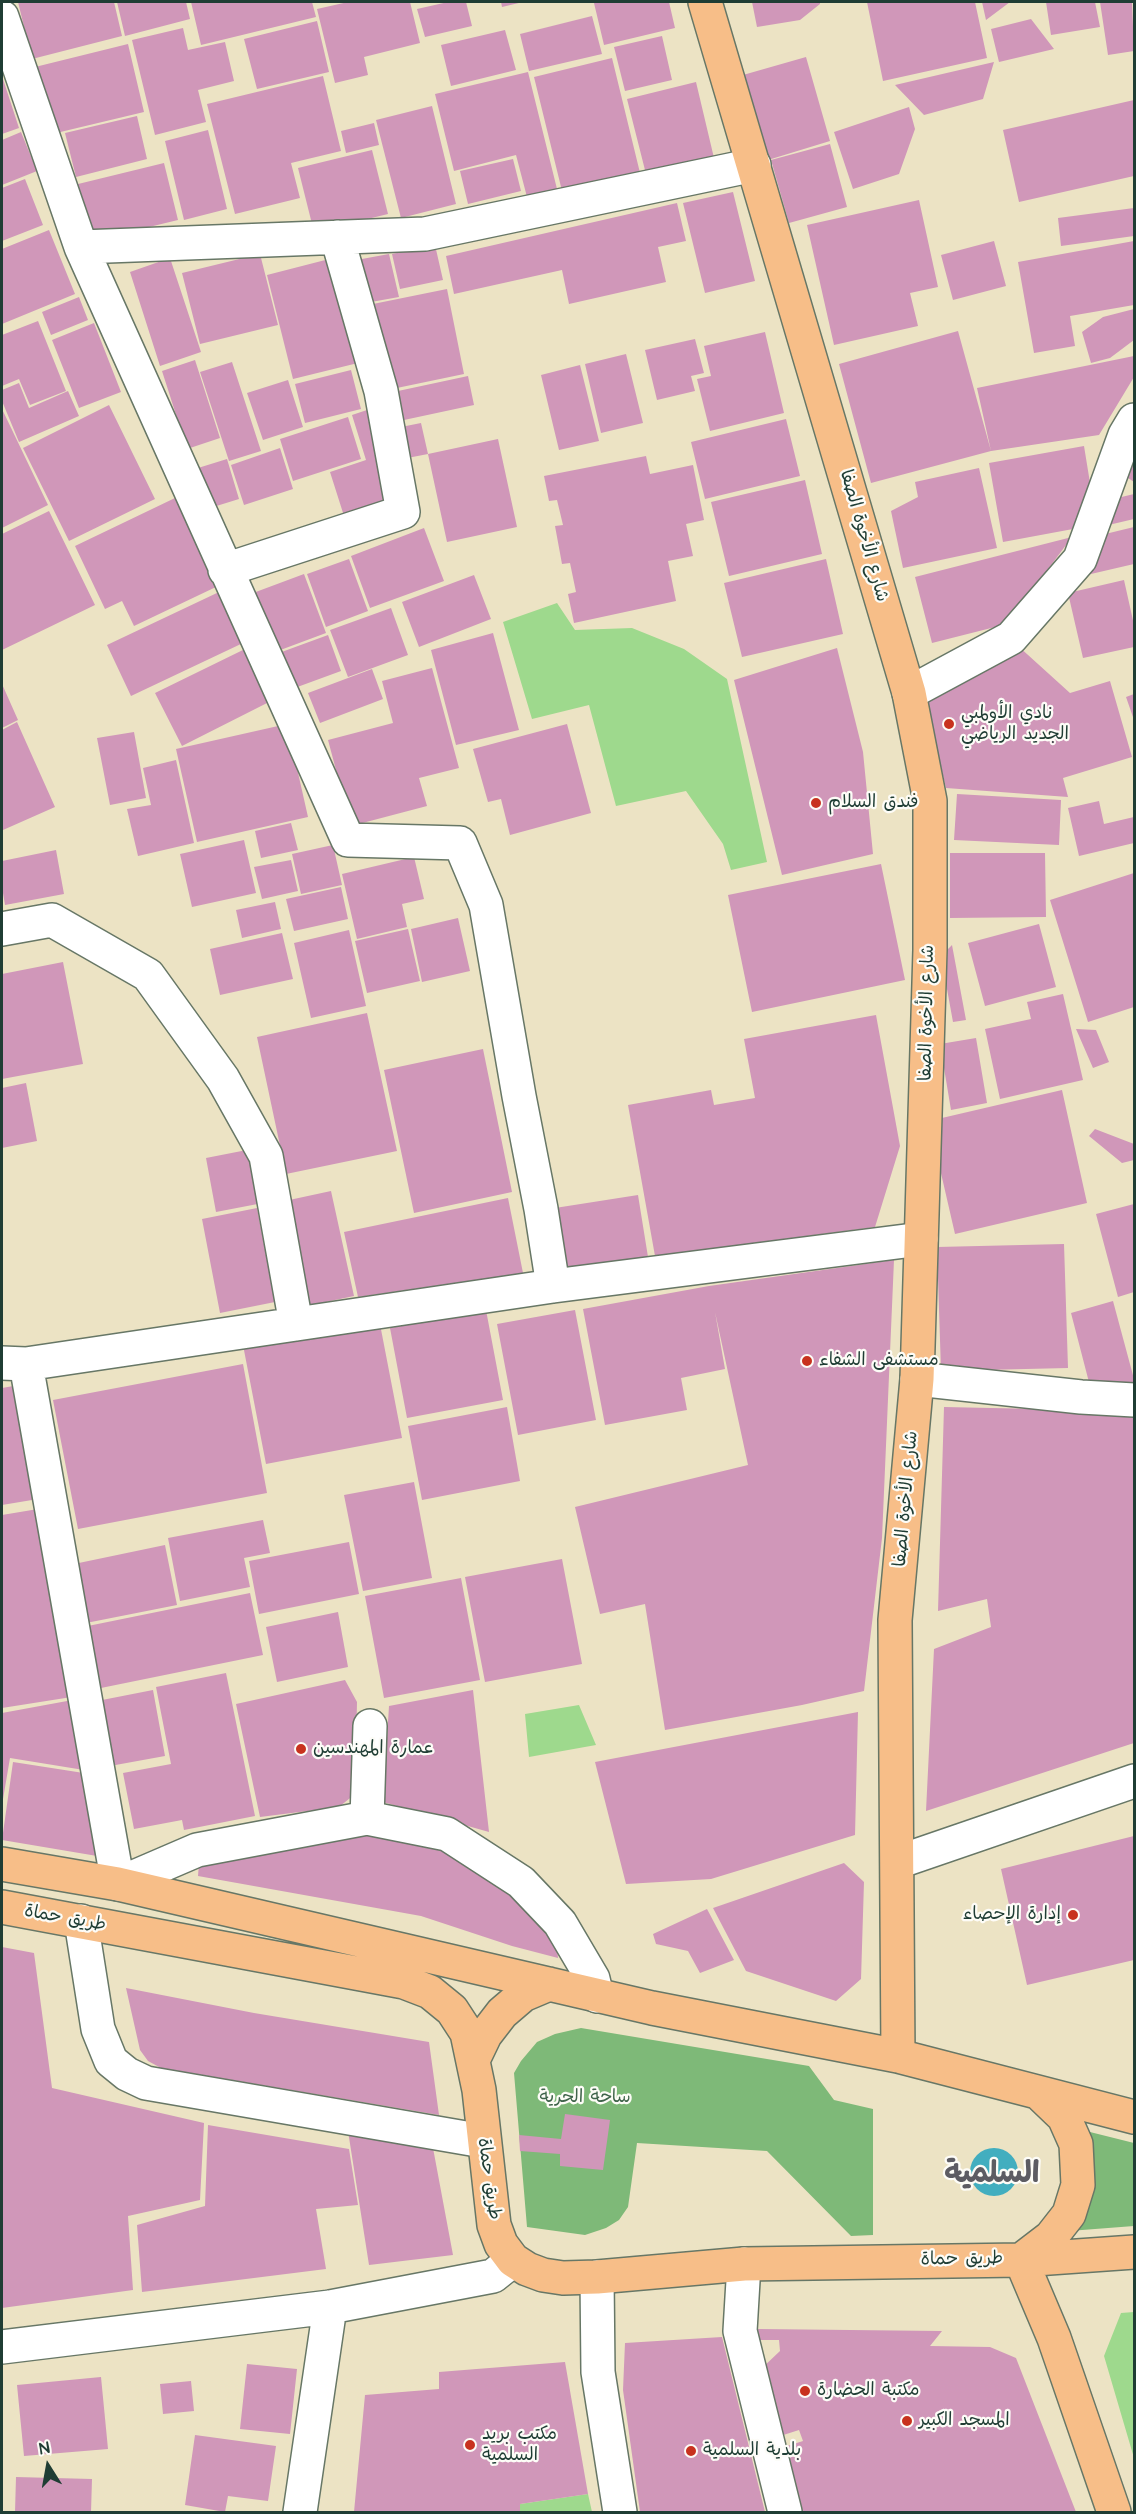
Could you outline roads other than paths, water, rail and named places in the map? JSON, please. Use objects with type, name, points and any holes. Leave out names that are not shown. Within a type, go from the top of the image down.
[{"type":"main road","name":"شارع الأخوة الصفا","points":[[705,2],[909,693],[930,801],[930,950],[917,1379],[896,1620],[898,2056]]},
{"type":"main road","points":[[2,1864],[118,1884],[597,1996],[898,2056],[1134,2117]]},
{"type":"main road","name":"طريق حماة","points":[[2,1908],[404,1982],[430,1992],[452,2010],[467,2033],[479,2090],[494,2225],[501,2244],[513,2260],[543,2275],[563,2278],[597,2277],[744,2264],[1021,2259],[1134,2252]]},
{"type":"main road","points":[[473,2060],[485,2035],[502,2013],[523,1995],[549,1984]]},
{"type":"main road","points":[[1039,2093],[1064,2117],[1076,2144],[1078,2185],[1069,2214],[1051,2236],[1021,2259],[1054,2338],[1114,2512]]},
{"type":"street","points":[[2,17],[81,248],[348,840],[460,843],[486,905],[553,1286]]},
{"type":"street","points":[[81,248],[425,234],[754,165]]},
{"type":"street","points":[[225,570],[403,512],[381,391],[337,237]]},
{"type":"street","points":[[909,693],[1011,638],[1080,559],[1125,435],[1134,420]]},
{"type":"street","points":[[2,929],[52,920],[148,975],[223,1079],[266,1156],[296,1324]]},
{"type":"street","points":[[597,1996],[593,1979],[560,1923],[521,1882],[447,1834],[367,1818],[197,1850],[118,1884],[14,1364],[553,1286],[921,1239]]},
{"type":"street","points":[[917,1379],[1081,1397],[1134,1400]]},
{"type":"street","points":[[367,1818],[370,1726]]},
{"type":"street","points":[[898,1862],[1134,1781]]},
{"type":"street","points":[[81,1921],[98,2029],[111,2061],[127,2074],[146,2083],[483,2141]]},
{"type":"street","points":[[2,2347],[330,2307],[493,2276],[513,2260]]},
{"type":"street","points":[[744,2264],[740,2331],[785,2512]]},
{"type":"street","points":[[597,2277],[598,2372],[620,2512]]},
{"type":"street","points":[[300,2512],[330,2307]]},
{"type":"water","points":[[994,2148],[1011,2155],[1018,2172],[1011,2189],[994,2196],[977,2189],[970,2172],[977,2155]]},
{"type":"place","name":"نادي الأولمبي الجديد الرياضي","points":[[949,724]]},
{"type":"place","name":"فندق السلام","points":[[816,803]]},
{"type":"place","name":"مستشفى الشفاء","points":[[807,1361]]},
{"type":"place","name":"عمارة المهندسين","points":[[301,1749]]},
{"type":"place","name":"إدارة الإحصاء","points":[[1073,1915]]},
{"type":"place","name":"مكتبة الحضارة","points":[[805,2391]]},
{"type":"place","name":"المسجد الكبير","points":[[907,2421]]},
{"type":"place","name":"مكتب بريد السلمية","points":[[470,2445]]},
{"type":"place","name":"بلدية السلمية","points":[[691,2451]]},
{"type":"district","name":"السلمية","points":[[992,2176]]},
{"type":"park label","name":"ساحة الحرية","points":[[585,2098]]}]
